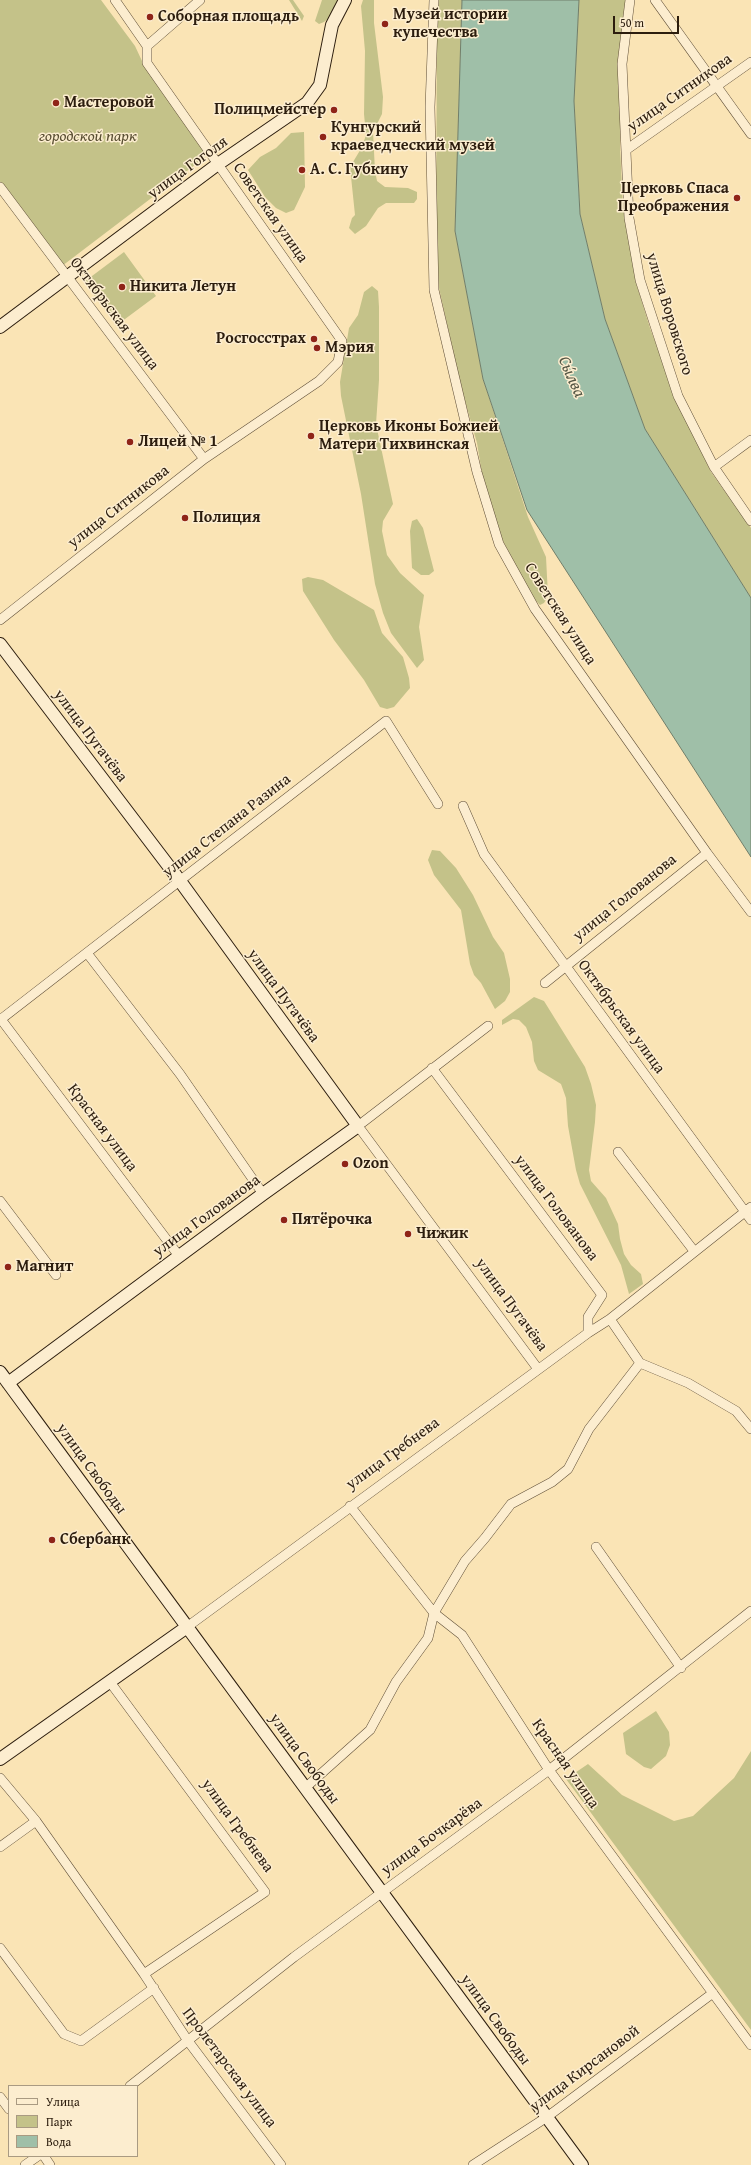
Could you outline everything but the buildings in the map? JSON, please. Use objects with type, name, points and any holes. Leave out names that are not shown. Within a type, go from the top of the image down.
[{"type":"street","name":"Советская улица","points":[[115,0],[147,46],[147,63],[342,341]]},
{"type":"street","points":[[147,46],[200,0]]},
{"type":"street","name":"улица Гоголя","points":[[0,327],[218,164],[307,104],[320,85],[332,25],[345,0]]},
{"type":"street","name":"Советская улица","points":[[434,0],[430,107],[434,290],[477,472],[499,544],[535,609],[707,853],[751,912]]},
{"type":"street","name":"улица Воровского","points":[[630,0],[622,64],[628,218],[640,280],[678,396],[714,467],[751,521]]},
{"type":"street","points":[[655,0],[751,134]]},
{"type":"street","name":"улица Ситникова","points":[[626,150],[751,62]]},
{"type":"street","name":"Октябрьская улица","points":[[0,187],[204,459]]},
{"type":"street","name":"улица Ситникова","points":[[0,620],[204,459],[319,381],[338,362],[342,341]]},
{"type":"street","points":[[714,467],[751,440]]},
{"type":"street","name":"улица Пугачёва","points":[[0,644],[180,881],[358,1126],[538,1369]]},
{"type":"street","name":"улица Степана Разина","points":[[0,1019],[386,722],[438,804]]},
{"type":"street","name":"Октябрьская улица","points":[[463,806],[484,854],[565,967],[748,1209],[751,1220]]},
{"type":"street","name":"улица Голованова","points":[[544,984],[707,853]]},
{"type":"street","points":[[87,953],[180,1074],[263,1194]]},
{"type":"street","name":"Красная улица","points":[[0,1019],[179,1256]]},
{"type":"street","name":"улица Голованова","points":[[4,1385],[263,1194],[358,1126],[488,1026]]},
{"type":"street","name":"улица Голованова","points":[[432,1068],[602,1295],[588,1317],[588,1333]]},
{"type":"street","points":[[618,1152],[694,1251]]},
{"type":"street","points":[[0,1201],[56,1275]]},
{"type":"street","name":"улица Гребнева","points":[[0,1759],[187,1627],[538,1369],[610,1319],[748,1209]]},
{"type":"street","points":[[610,1319],[640,1363],[688,1383],[736,1411],[751,1429]]},
{"type":"street","points":[[305,1788],[370,1730],[396,1682],[428,1638],[434,1613],[465,1561],[511,1504],[552,1482],[568,1469],[589,1429],[640,1363]]},
{"type":"street","name":"улица Свободы","points":[[0,1372],[4,1385],[187,1627],[582,2165]]},
{"type":"street","name":"Красная улица","points":[[350,1506],[434,1613],[462,1635],[549,1770],[751,2045]]},
{"type":"street","points":[[596,1547],[681,1668]]},
{"type":"street","name":"улица Бочкарёва","points":[[131,2085],[294,1957],[549,1770],[681,1668],[751,1611]]},
{"type":"street","name":"улица Гребнева","points":[[110,1682],[265,1892],[144,1974]]},
{"type":"street","name":"Пролетарская улица","points":[[0,1778],[36,1821],[154,1988],[188,2041],[281,2165]]},
{"type":"street","points":[[0,1847],[36,1821]]},
{"type":"street","points":[[0,1948],[64,2034],[81,2041],[154,1988]]},
{"type":"street","name":"улица Кирсановой","points":[[474,2165],[547,2117],[713,1993]]},
{"type":"street","points":[[0,2097],[8,2108]]},
{"type":"street","points":[[25,2165],[37,2157]]},
{"type":"green space","name":"городской парк","points":[[0,0],[101,0],[135,46],[142,61],[208,155],[62,266],[0,183]]},
{"type":"green space","points":[[289,0],[293,0],[304,16],[302,21]]},
{"type":"green space","points":[[322,0],[341,0],[330,17],[319,24],[315,21]]},
{"type":"green space","points":[[363,0],[374,0],[374,23],[383,97],[382,114],[373,132],[377,181],[385,187],[408,188],[417,192],[417,199],[414,203],[386,203],[378,208],[366,226],[355,234],[349,228],[352,218],[355,215],[350,167],[362,147],[366,135],[364,114],[365,51],[361,6]]},
{"type":"green space","points":[[437,0],[462,0],[455,231],[483,379],[528,517],[546,557],[548,596],[544,603],[540,605],[532,597],[499,533],[485,492],[477,443],[461,387],[439,288],[436,263]]},
{"type":"green space","points":[[579,0],[626,0],[620,146],[623,208],[637,286],[650,328],[679,405],[711,472],[751,528],[751,598],[645,429],[605,319],[580,214],[574,101]]},
{"type":"green space","points":[[304,132],[305,187],[294,210],[286,213],[276,208],[265,197],[248,170],[260,157],[276,148],[291,133]]},
{"type":"green space","points":[[124,252],[156,296],[117,325],[84,282]]},
{"type":"green space","points":[[372,286],[378,291],[379,307],[379,380],[376,424],[393,504],[383,521],[382,531],[387,555],[400,573],[424,595],[419,627],[424,660],[417,668],[391,633],[383,613],[375,584],[361,494],[341,396],[340,382],[349,328],[358,315],[364,292]]},
{"type":"green space","points":[[417,519],[423,528],[434,571],[429,575],[421,575],[412,568],[410,531],[412,521]]},
{"type":"green space","points":[[308,577],[323,580],[374,610],[382,633],[403,657],[409,678],[410,688],[394,707],[387,709],[380,707],[364,680],[334,640],[303,591],[302,579]]},
{"type":"green space","points":[[432,850],[440,851],[456,868],[473,895],[493,937],[504,953],[510,979],[510,992],[505,1001],[495,1009],[481,983],[474,975],[470,964],[461,910],[434,875],[428,860]]},
{"type":"green space","points":[[534,997],[544,1001],[585,1067],[591,1084],[596,1105],[589,1170],[591,1181],[606,1198],[618,1224],[624,1254],[631,1265],[641,1274],[643,1284],[629,1294],[621,1265],[580,1184],[568,1126],[566,1098],[561,1084],[538,1070],[534,1061],[532,1042],[526,1027],[519,1020],[513,1019],[502,1025],[502,1020]]},
{"type":"green space","points":[[656,1711],[669,1732],[670,1745],[666,1756],[651,1769],[644,1767],[626,1754],[623,1733]]},
{"type":"green space","points":[[751,1751],[751,2030],[566,1779],[588,1764],[622,1795],[674,1821],[693,1816],[734,1778]]},
{"type":"water","name":"Сы́лва","points":[[462,0],[579,0],[574,101],[580,214],[605,319],[645,429],[751,598],[751,857],[527,510],[483,379],[455,231]]},
{"type":"place","name":"Соборная площадь","points":[[150,17]]},
{"type":"place","name":"Музей истории купечества","points":[[385,24]]},
{"type":"place","name":"Мастеровой","points":[[56,103]]},
{"type":"place","name":"Полицмейстер","points":[[334,110]]},
{"type":"place","name":"Кунгурский краеведческий музей","points":[[323,137]]},
{"type":"place","name":"А. С. Губкину","points":[[302,170]]},
{"type":"place","name":"Церковь Спаса Преображения","points":[[737,198]]},
{"type":"place","name":"Никита Летун","points":[[122,287]]},
{"type":"place","name":"Росгосстрах","points":[[314,339]]},
{"type":"place","name":"Мэрия","points":[[317,348]]},
{"type":"place","name":"Церковь Иконы Божией Матери Тихвинская","points":[[311,436]]},
{"type":"place","name":"Лицей № 1","points":[[130,442]]},
{"type":"place","name":"Полиция","points":[[185,518]]},
{"type":"place","name":"Ozon","points":[[345,1164]]},
{"type":"place","name":"Пятёрочка","points":[[284,1220]]},
{"type":"place","name":"Чижик","points":[[408,1234]]},
{"type":"place","name":"Магнит","points":[[8,1267]]},
{"type":"place","name":"Сбербанк","points":[[52,1540]]}]
